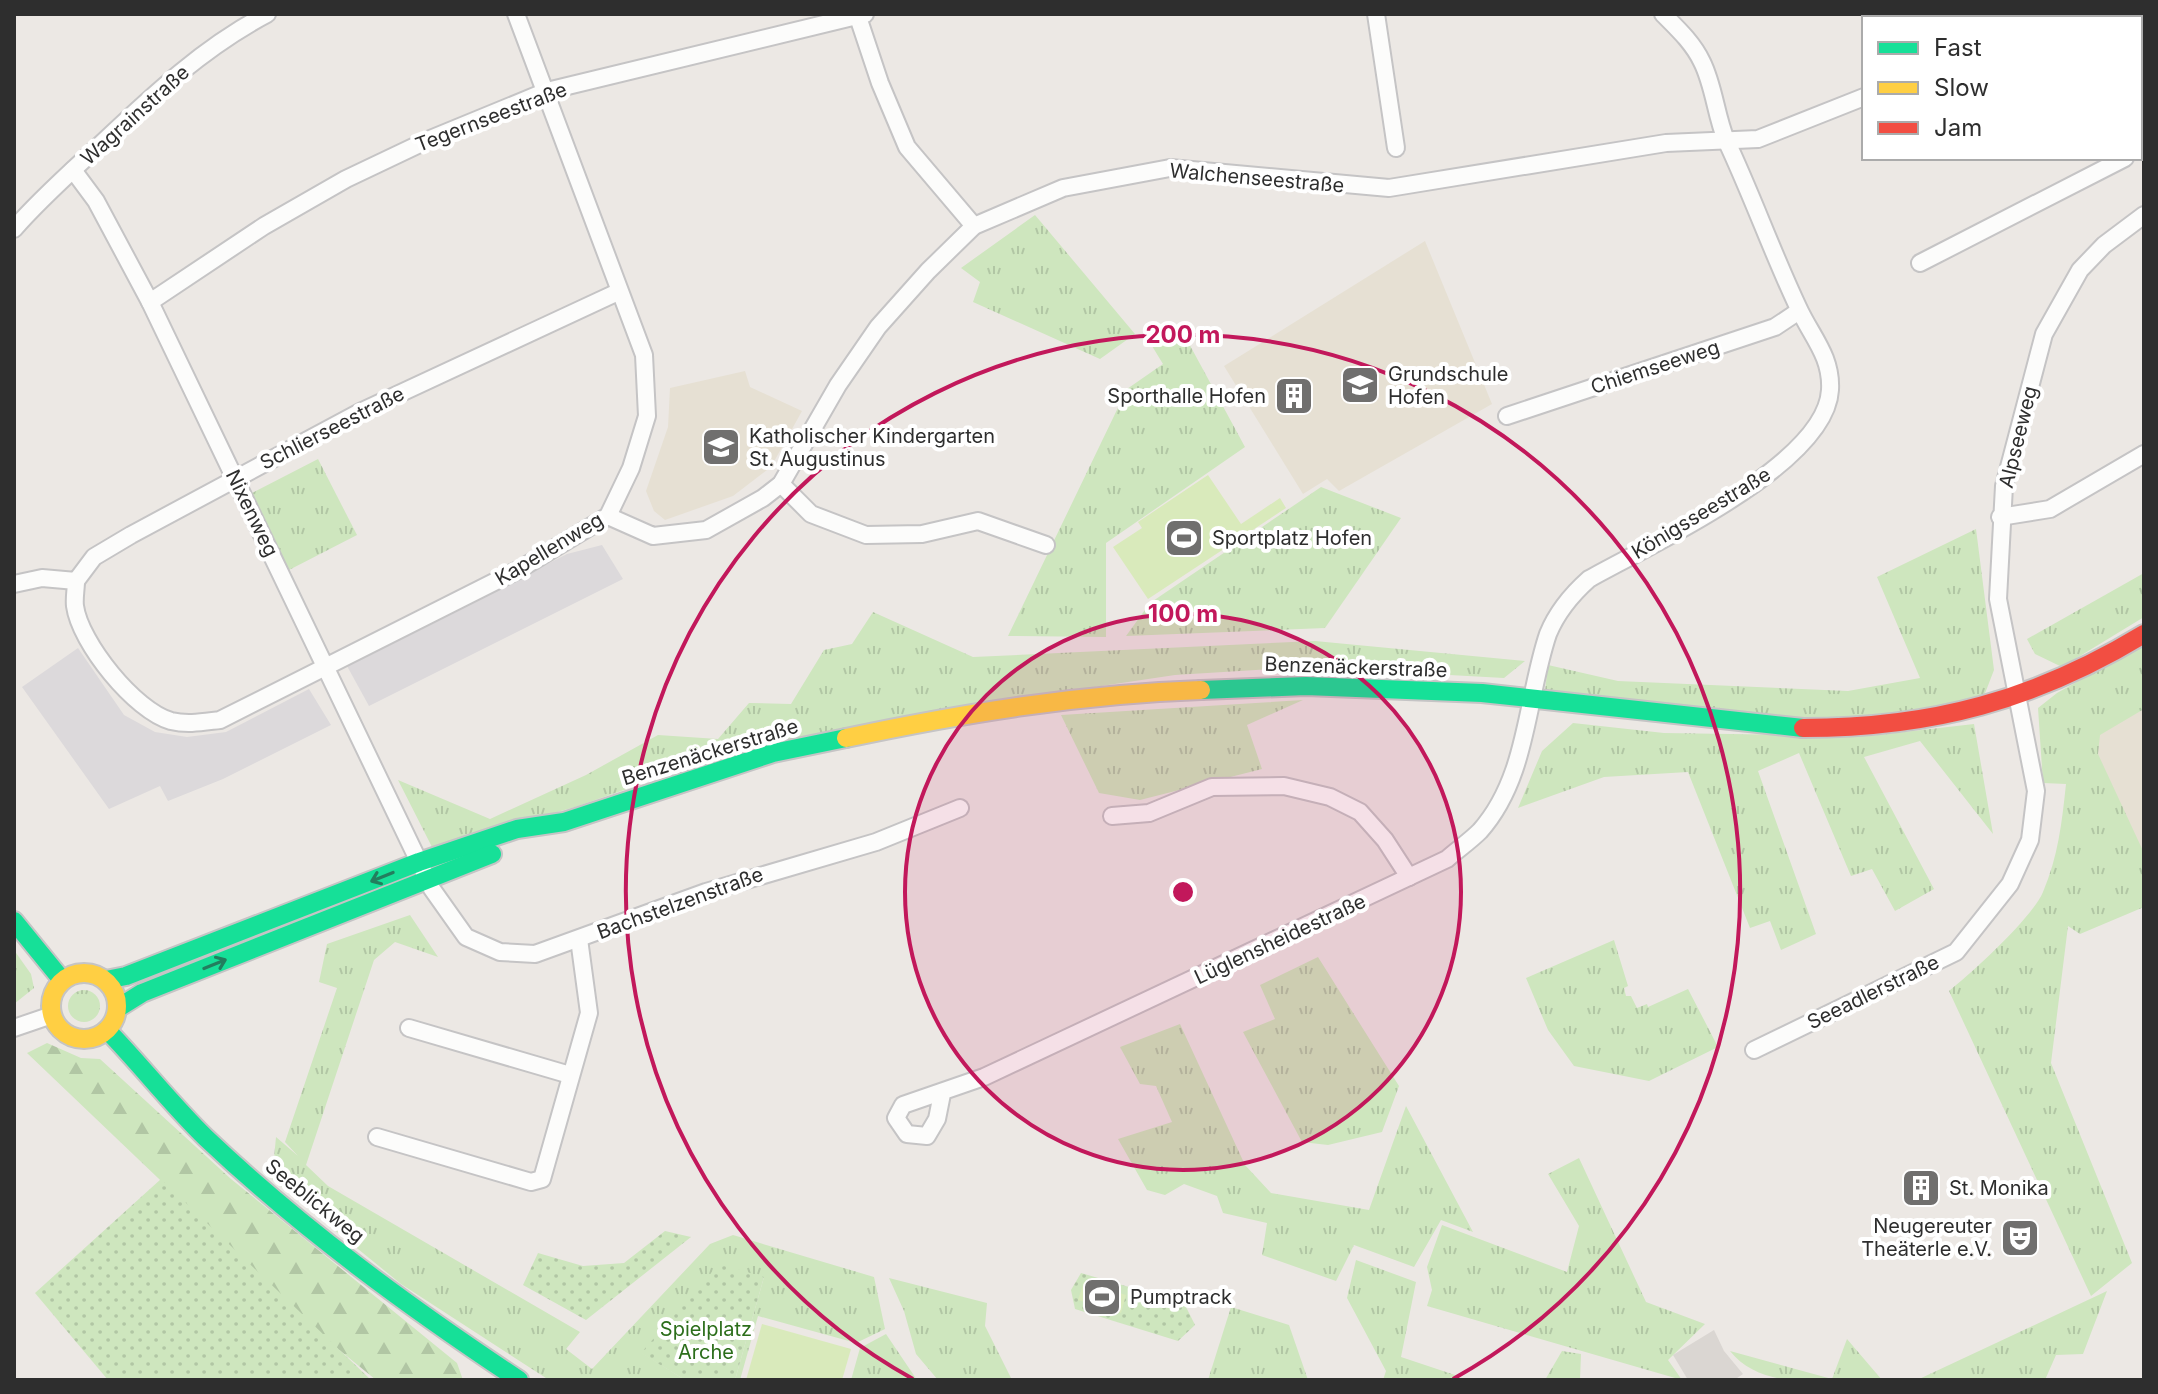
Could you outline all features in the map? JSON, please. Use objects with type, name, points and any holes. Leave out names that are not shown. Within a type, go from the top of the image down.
[{"type":"street","name":"Wagrainstraße","points":[[14,229],[43,196],[209,49],[267,14]]},
{"type":"street","name":"Kapellenweg","points":[[76,581],[75,606],[82,627],[105,664],[140,706],[169,720],[190,724],[220,720],[328,669],[523,567],[608,516],[631,468],[647,416],[644,355],[516,14]]},
{"type":"street","points":[[1376,14],[1396,148]]},
{"type":"street","name":"Königsseestraße","points":[[1533,698],[1548,634],[1554,619],[1573,593],[1589,579],[1765,477],[1803,446],[1820,420],[1830,391],[1823,347],[1799,311],[1726,140],[1704,65],[1690,41],[1663,14]]},
{"type":"street","name":"Tegernseestraße","points":[[150,302],[264,226],[346,179],[428,140],[547,91],[860,15]]},
{"type":"street","points":[[860,15],[880,83],[907,147],[974,226]]},
{"type":"street","name":"Walchenseestraße","points":[[608,516],[653,536],[706,530],[781,484],[838,385],[878,327],[974,226],[1063,188],[1170,168],[1389,188],[1666,143],[1758,139],[1862,98]]},
{"type":"street","points":[[1920,263],[2121,160]]},
{"type":"street","name":"Nixenweg","points":[[73,170],[96,201],[150,302],[423,870]]},
{"type":"street","name":"Alpseeweg","points":[[2016,697],[1998,599],[2000,517],[2004,486],[2044,334],[2080,270],[2104,245],[2144,215]]},
{"type":"street","name":"Schlierseestraße","points":[[76,581],[94,557],[360,412],[618,292]]},
{"type":"street","name":"Chiemseeweg","points":[[1507,416],[1775,327],[1799,311]]},
{"type":"street","points":[[2000,517],[2050,509],[2144,454]]},
{"type":"street","points":[[781,484],[811,514],[866,535],[922,534],[978,521],[1046,545]]},
{"type":"street","points":[[14,584],[42,578],[76,581]]},
{"type":"street","name":"Benzenäckerstraße","points":[[106,980],[126,976],[423,870],[534,838],[564,822],[740,762],[921,720],[1129,692],[1258,685],[1533,698],[1791,728],[1902,723],[2016,697],[2088,668],[2144,634]]},
{"type":"street","name":"Seeadlerstraße","points":[[1754,1050],[1956,952],[2010,884],[2030,840],[2036,791],[2016,697]]},
{"type":"street","name":"Lüglensheidestraße","points":[[942,1094],[1447,859],[1480,831],[1505,792],[1533,698]]},
{"type":"street","points":[[1112,816],[1149,813],[1212,787],[1284,786],[1330,797],[1360,812],[1409,877]]},
{"type":"street","name":"Bachstelzenstraße","points":[[423,870],[466,937],[500,952],[535,954],[706,892],[876,842],[960,808]]},
{"type":"street","name":"Benzenäckerstraße","points":[[118,1008],[142,993],[423,870]]},
{"type":"street","points":[[14,921],[62,980]]},
{"type":"street","points":[[377,1137],[531,1182],[542,1179],[589,1013],[579,939]]},
{"type":"street","points":[[87,972],[106,980],[116,996],[118,1008],[107,1030],[91,1038],[78,1039],[61,1030],[52,1015],[51,999],[62,980],[87,972]]},
{"type":"street","points":[[14,1028],[52,1015]]},
{"type":"street","points":[[409,1028],[570,1075]]},
{"type":"street","name":"Seeblickweg","points":[[107,1030],[166,1098],[251,1178],[367,1272],[508,1377]]},
{"type":"shaded area","name":"Grundschule Hofen","points":[[1425,241],[1492,404],[1339,491],[1327,479],[1303,494],[1224,366]]},
{"type":"shaded area","name":"Katholischer Kindergarten St. Augustinus","points":[[745,371],[750,387],[802,411],[771,467],[733,496],[665,520],[654,511],[646,491],[668,427],[670,388]]},
{"type":"shaded area","points":[[602,545],[623,579],[369,706],[347,666],[567,554]]},
{"type":"shaded area","points":[[78,648],[124,715],[155,732],[187,737],[226,732],[309,689],[331,725],[223,779],[168,801],[160,786],[109,809],[22,687]]},
{"type":"shaded area","points":[[2144,689],[2144,887],[2101,792],[2094,728]]},
{"type":"shaded area","points":[[1714,1330],[1724,1351],[1743,1374],[1734,1380],[1688,1380],[1673,1355]]},
{"type":"green space","points":[[1035,215],[1135,334],[1100,359],[973,302],[980,282],[961,268]]},
{"type":"green space","points":[[1180,327],[1245,447],[1106,543],[1106,637],[1008,636],[1127,389],[1163,364],[1152,346]]},
{"type":"green space","points":[[318,459],[357,535],[289,570],[250,494]]},
{"type":"green space","name":"Sportplatz Hofen","points":[[1208,475],[1241,524],[1280,498],[1286,508],[1148,599],[1113,547],[1142,528],[1138,522]]},
{"type":"green space","points":[[1321,487],[1401,518],[1325,628],[1126,636],[1150,603]]},
{"type":"green space","points":[[1976,529],[1994,670],[1984,696],[1905,717],[1773,721],[1545,691],[1548,665],[1618,681],[1848,691],[1920,678],[1877,577]]},
{"type":"green space","points":[[2144,573],[2144,617],[2062,667],[2035,654],[2027,639]]},
{"type":"green space","points":[[873,612],[973,657],[1315,641],[1525,661],[1504,678],[1304,667],[1175,675],[928,712],[742,749],[575,807],[432,847],[398,780],[490,819],[586,775],[658,735],[718,739],[749,703],[791,704],[824,650],[852,644]]},
{"type":"green space","points":[[2144,644],[2144,709],[2100,735],[2098,754],[2144,853],[2144,907],[2080,934],[2068,926],[2051,1063],[2132,1263],[2091,1296],[1949,991],[1986,959],[2027,916],[2043,892],[2052,866],[2066,784],[2043,783],[2038,708],[2057,693]]},
{"type":"green space","points":[[1303,700],[1247,725],[1262,769],[1140,800],[1099,793],[1061,715]]},
{"type":"green space","points":[[1573,723],[1664,733],[1869,736],[1974,724],[1993,834],[1920,741],[1864,757],[1934,889],[1895,911],[1872,869],[1851,876],[1799,753],[1758,771],[1816,934],[1781,950],[1770,921],[1750,928],[1688,772],[1604,777],[1518,808],[1542,751]]},
{"type":"green space","points":[[410,915],[438,957],[395,942],[374,960],[306,1165],[328,1186],[580,1332],[566,1349],[592,1369],[710,1244],[733,1235],[874,1277],[885,1329],[856,1343],[758,1316],[740,1380],[735,1380],[764,1277],[642,1353],[685,1380],[549,1380],[401,1284],[272,1179],[276,1137],[298,1156],[285,1142],[337,988],[319,982],[327,944]]},
{"type":"green space","points":[[1614,940],[1628,986],[1624,988],[1626,996],[1631,996],[1637,1008],[1647,1004],[1648,1007],[1688,989],[1718,1047],[1649,1081],[1574,1066],[1548,1030],[1526,978]]},
{"type":"green space","points":[[14,950],[31,974],[34,988],[14,1004]]},
{"type":"green space","points":[[1318,957],[1399,1086],[1382,1132],[1328,1145],[1302,1142],[1243,1032],[1275,1019],[1260,985]]},
{"type":"green space","points":[[84,990],[96,994],[100,1006],[96,1018],[84,1022],[72,1018],[68,1006],[72,994]]},
{"type":"green space","points":[[1180,1024],[1245,1165],[1271,1193],[1369,1210],[1406,1106],[1473,1232],[1441,1220],[1414,1267],[1354,1245],[1336,1281],[1262,1255],[1267,1223],[1223,1213],[1217,1196],[1184,1184],[1165,1195],[1147,1190],[1118,1139],[1172,1122],[1156,1086],[1140,1084],[1120,1047]]},
{"type":"green space","points":[[47,1043],[81,1058],[100,1059],[231,1179],[457,1363],[463,1380],[376,1380],[332,1344],[27,1053]]},
{"type":"green space","points":[[1579,1158],[1646,1302],[1705,1324],[1668,1360],[1682,1380],[1427,1306],[1432,1290],[1427,1267],[1442,1225],[1567,1272],[1579,1226],[1548,1174]]},
{"type":"green space","points":[[161,1179],[371,1380],[108,1380],[35,1293]]},
{"type":"green space","points":[[665,1231],[691,1237],[586,1320],[523,1285],[538,1253],[583,1266],[624,1263]]},
{"type":"green space","points":[[1356,1260],[1416,1282],[1401,1357],[1455,1375],[1458,1380],[1383,1380],[1386,1371],[1347,1298]]},
{"type":"green space","name":"Spielplatz Arche","points":[[719,1264],[764,1277],[735,1380],[685,1380],[641,1353]]},
{"type":"green space","points":[[1081,1273],[1184,1303],[1195,1325],[1178,1341],[1075,1309],[1071,1290]]},
{"type":"green space","points":[[889,1278],[987,1303],[985,1326],[1012,1380],[938,1380],[916,1354],[904,1311]]},
{"type":"green space","name":"Pumptrack","points":[[1084,1282],[1126,1295],[1121,1313],[1078,1300]]},
{"type":"green space","points":[[2107,1291],[2083,1354],[2056,1355],[2045,1380],[1917,1380]]},
{"type":"green space","points":[[1231,1307],[1289,1325],[1308,1380],[1208,1380]]},
{"type":"green space","points":[[762,1324],[851,1349],[842,1380],[746,1380]]},
{"type":"green space","points":[[886,1334],[917,1380],[851,1380],[860,1348]]},
{"type":"green space","points":[[1847,1339],[1882,1380],[1821,1382],[1780,1379],[1744,1364],[1730,1351],[1832,1379]]},
{"type":"green space","points":[[1562,1351],[1581,1354],[1580,1380],[1545,1380]]},
{"type":"traffic: fast","points":[[1201,690],[1306,686],[1482,693],[1803,728]]},
{"type":"traffic: fast","points":[[106,980],[126,976],[419,862],[517,829],[564,822],[773,753],[846,738]]},
{"type":"traffic: fast","points":[[118,1008],[142,993],[492,854]]},
{"type":"traffic: fast","points":[[14,921],[62,980]]},
{"type":"traffic: fast","points":[[107,1030],[193,1125],[242,1172],[397,1295],[519,1380]]},
{"type":"traffic: slow","points":[[846,738],[1023,706],[1201,690]]},
{"type":"traffic: slow","points":[[77,973],[91,973],[103,978],[112,987],[117,1006],[115,1019],[108,1030],[91,1039],[77,1039],[65,1034],[56,1025],[51,1013],[51,999],[56,987],[65,978],[77,973]]},
{"type":"traffic: jam","points":[[1803,728],[1895,723],[1981,706],[2063,677],[2144,634]]},
{"type":"place","name":"Grundschule Hofen","points":[[1360,385]]},
{"type":"place","name":"Sporthalle Hofen","points":[[1294,396]]},
{"type":"place","name":"Katholischer Kindergarten St. Augustinus","points":[[721,447]]},
{"type":"place","name":"Sportplatz Hofen","points":[[1184,538]]},
{"type":"place","name":"St. Monika","points":[[1921,1188]]},
{"type":"place","name":"Neugereuter Theäterle e.V.","points":[[2020,1238]]},
{"type":"place","name":"Pumptrack","points":[[1102,1297]]}]
